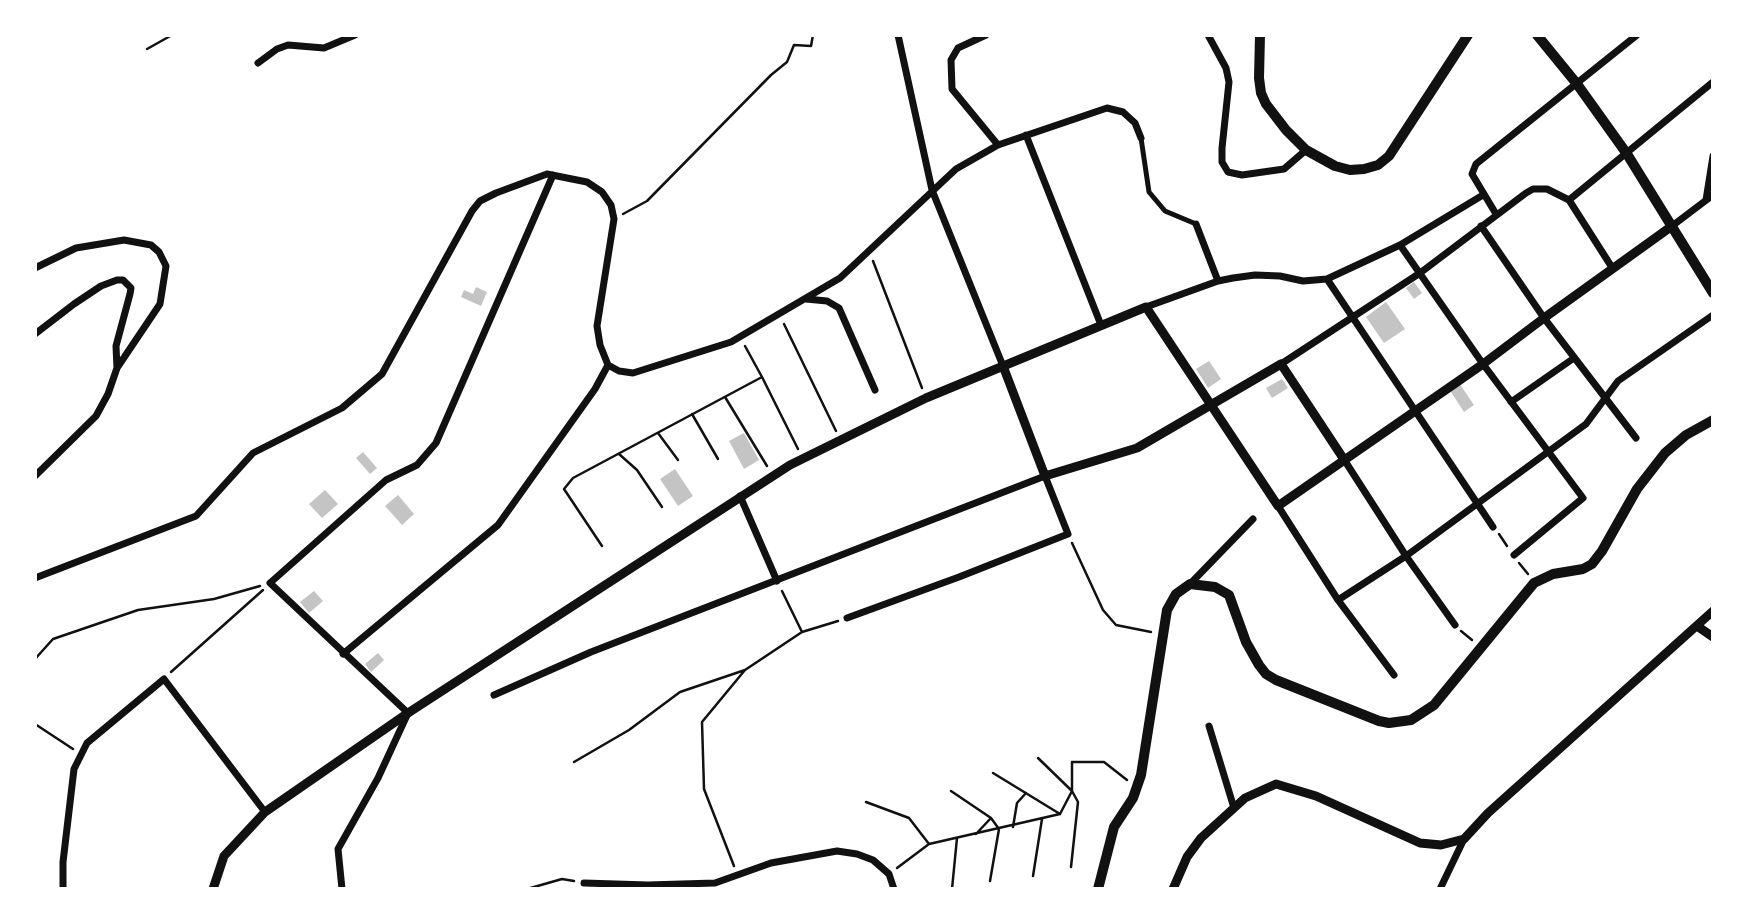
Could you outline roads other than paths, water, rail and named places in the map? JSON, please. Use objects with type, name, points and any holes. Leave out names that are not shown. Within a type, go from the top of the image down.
[{"type":"main road","points":[[1260,35],[1261,93],[1286,131],[1306,150],[1335,166],[1350,170],[1378,165],[1389,156],[1468,35]]},
{"type":"main road","points":[[1537,35],[1577,84],[1627,154],[1713,293]]},
{"type":"main road","points":[[1098,889],[1114,827],[1137,788],[1170,602],[1190,584],[1215,587],[1229,595],[1246,642],[1266,674],[1298,690],[1379,721],[1389,723],[1411,720],[1434,705],[1534,583],[1553,574],[1583,569],[1592,564],[1637,489],[1665,453],[1686,435],[1713,420]]},
{"type":"street","points":[[258,63],[277,49],[288,45],[324,48],[355,35]]},
{"type":"street","points":[[847,618],[1068,534],[932,190],[898,35]]},
{"type":"street","points":[[986,35],[958,48],[951,60],[952,89],[998,145]]},
{"type":"street","points":[[1209,35],[1226,68],[1229,82],[1222,148],[1222,162],[1228,172],[1242,175],[1284,169],[1306,150]]},
{"type":"street","points":[[1496,214],[1472,174],[1476,164],[1637,35]]},
{"type":"street","points":[[1569,200],[1713,82]]},
{"type":"street","points":[[35,578],[196,516],[253,453],[342,408],[382,374],[480,201],[547,174],[587,182],[602,192],[611,205],[614,219],[597,326],[600,345],[608,365],[619,371],[633,373],[731,342],[840,278],[956,169],[998,145],[1107,108],[1123,112],[1135,123],[1141,138],[1149,192],[1165,211],[1196,223],[1218,281]]},
{"type":"street","points":[[1026,135],[1101,325]]},
{"type":"street","points":[[1278,506],[1483,365],[1710,198],[1713,156]]},
{"type":"street","points":[[408,713],[270,583],[386,480],[416,466],[436,443],[553,174]]},
{"type":"street","points":[[494,695],[590,652],[1045,476],[1137,449],[1281,364],[1353,317],[1420,273],[1533,189],[1547,189],[1569,200],[1613,269]]},
{"type":"street","points":[[213,889],[224,856],[265,812],[408,713],[740,496],[803,459],[926,398],[1101,325],[1218,281],[1255,275],[1280,276],[1303,281],[1327,279],[1400,245],[1483,195]]},
{"type":"street","points":[[1481,226],[1544,318],[1636,438]]},
{"type":"street","points":[[35,268],[76,248],[109,241],[137,241],[151,245],[159,252],[166,266],[160,304],[117,368],[108,394],[96,416],[35,476]]},
{"type":"street","points":[[1400,245],[1483,365],[1583,498],[1514,555]]},
{"type":"street","points":[[1327,279],[1493,527]]},
{"type":"street","points":[[35,334],[101,286],[123,280],[131,288],[116,346],[117,368]]},
{"type":"street","points":[[804,299],[827,301],[839,308],[875,390]]},
{"type":"street","points":[[1146,307],[1338,600],[1394,675]]},
{"type":"street","points":[[1338,600],[1406,556],[1586,424],[1618,381],[1713,315]]},
{"type":"street","points":[[1511,402],[1574,358]]},
{"type":"street","points":[[1281,364],[1406,556],[1455,625]]},
{"type":"street","points":[[343,654],[498,525],[608,365]]},
{"type":"street","points":[[740,496],[777,581]]},
{"type":"street","points":[[1190,584],[1253,519]]},
{"type":"street","points":[[1440,889],[1464,839],[1488,813],[1713,611]]},
{"type":"street","points":[[1697,626],[1713,637]]},
{"type":"street","points":[[63,889],[62,862],[74,769],[86,743],[164,679],[265,812]]},
{"type":"street","points":[[342,889],[338,849],[378,778],[408,713]]},
{"type":"street","points":[[1209,726],[1234,808]]},
{"type":"street","points":[[1173,889],[1195,845],[1254,792],[1276,784],[1316,796],[1420,843],[1441,845],[1464,839]]},
{"type":"street","points":[[584,883],[715,883],[771,863],[837,851],[873,860],[889,874],[894,889]]}]
